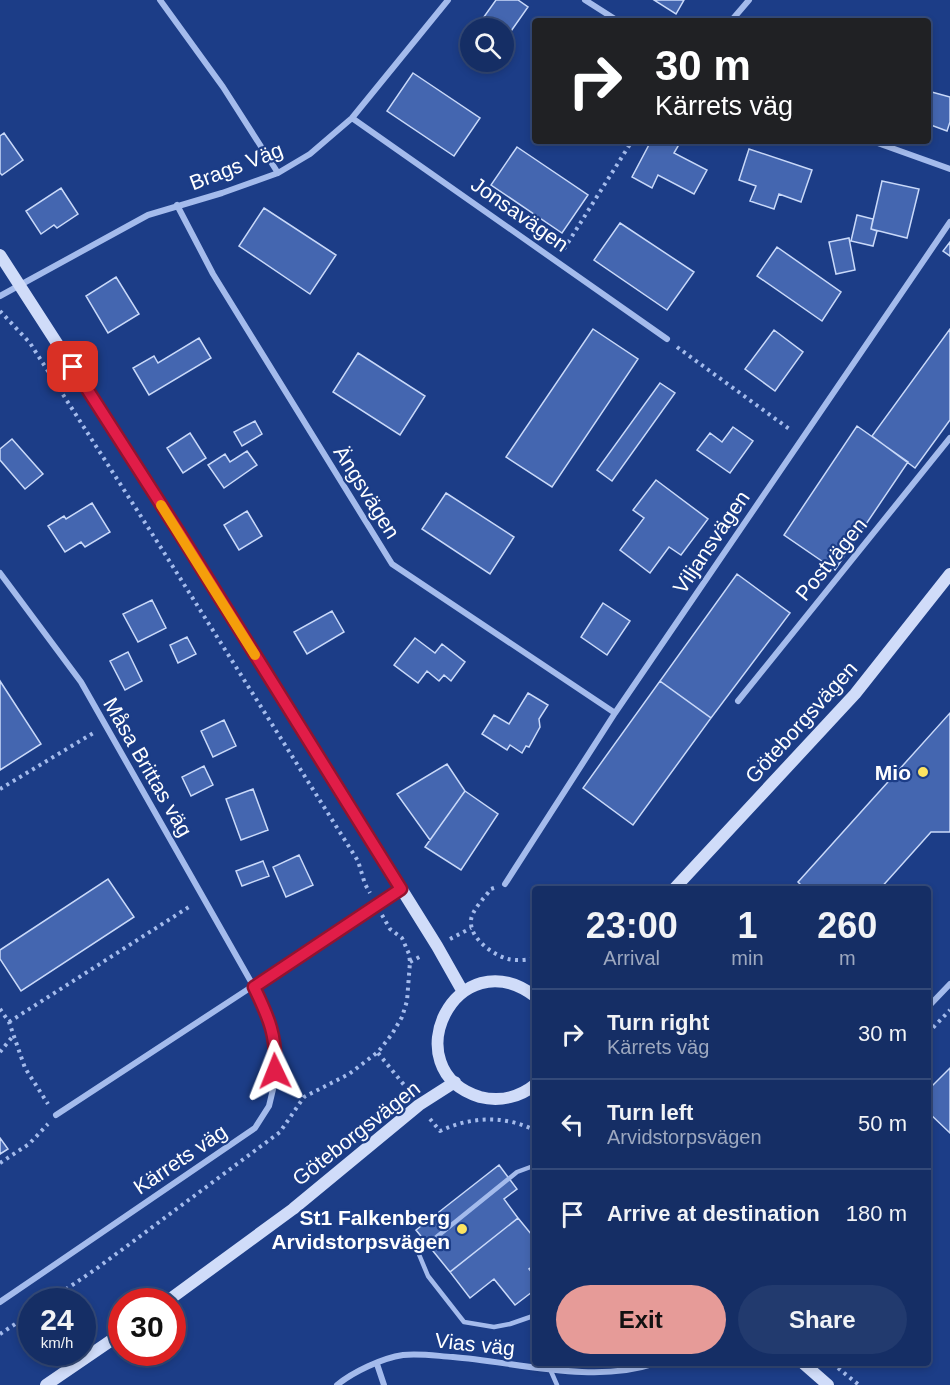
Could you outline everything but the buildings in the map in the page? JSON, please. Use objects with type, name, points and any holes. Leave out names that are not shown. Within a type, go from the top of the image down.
[{"type":"main road","points":[[0,255],[180,534],[437,946],[463,992]]},
{"type":"main road","name":"Göteborgsvägen","points":[[677,886],[855,694],[950,574]]},
{"type":"main road","points":[[532,995],[519,987],[500,982],[481,984],[463,992],[451,1003],[443,1016],[437,1040],[442,1063],[455,1082],[473,1094],[494,1099],[515,1096],[532,1087]]},
{"type":"main road","name":"Göteborgsvägen","points":[[185,1288],[293,1209],[419,1105],[455,1082]]},
{"type":"main road","points":[[46,1385],[108,1343]]},
{"type":"main road","points":[[806,1366],[828,1385]]},
{"type":"street","points":[[160,0],[223,87],[278,173]]},
{"type":"street","name":"Brags Väg","points":[[0,296],[148,215],[222,193],[278,173],[310,154],[352,118],[448,0]]},
{"type":"street","points":[[585,0],[613,18]]},
{"type":"street","points":[[734,18],[749,0]]},
{"type":"street","name":"Jonsavägen","points":[[352,118],[667,339]]},
{"type":"street","points":[[880,144],[950,169]]},
{"type":"street","name":"Ängsvägen","points":[[177,205],[213,274],[392,564],[615,713]]},
{"type":"street","name":"Viljansvägen","points":[[505,884],[615,713],[950,222]]},
{"type":"street","name":"Postvägen","points":[[738,701],[950,438]]},
{"type":"street","name":"Måsa Brittas väg","points":[[0,573],[81,682],[254,987]]},
{"type":"street","points":[[56,1115],[401,889]]},
{"type":"street","points":[[931,1004],[950,984]]},
{"type":"street","name":"Kärrets väg","points":[[0,1302],[255,1128],[269,1106],[274,1085],[276,1058],[272,1024],[254,987]]},
{"type":"street","name":"Vias väg","points":[[337,1385],[350,1374],[402,1355],[430,1355],[550,1369],[600,1372],[646,1366]]},
{"type":"street","points":[[377,1364],[384,1385]]},
{"type":"lane","points":[[532,1166],[518,1172],[418,1252],[428,1276],[464,1322],[494,1327],[532,1316]]},
{"type":"lane","points":[[550,1369],[557,1385]]},
{"type":"path","points":[[557,260],[630,144]]},
{"type":"path","points":[[0,311],[30,343],[159,543],[358,861],[365,884],[377,906],[390,929],[402,938],[410,954],[407,1001],[402,1017],[378,1052],[349,1074],[304,1097],[280,1132],[68,1288]]},
{"type":"path","points":[[667,339],[801,438]]},
{"type":"path","points":[[0,789],[105,726]]},
{"type":"path","points":[[505,884],[491,889],[471,918],[471,928],[484,945],[495,953],[508,959],[532,958]]},
{"type":"path","points":[[9,1022],[202,898]]},
{"type":"path","points":[[0,1009],[9,1022],[25,1068],[56,1115],[29,1143],[0,1163]]},
{"type":"path","points":[[931,1030],[950,1010]]},
{"type":"path","points":[[0,1052],[13,1035]]},
{"type":"path","points":[[440,1131],[454,1124],[497,1119],[516,1122],[532,1129]]},
{"type":"path","points":[[0,1334],[18,1322]]},
{"type":"path","points":[[835,1366],[859,1385]]},
{"type":"slow traffic","points":[[161,505],[255,655]]},
{"type":"place","name":"Mio","points":[[923,772]]},
{"type":"place","name":"St1 Falkenberg Arvidstorpsvägen","points":[[462,1229]]},
{"type":"route","points":[[73,367],[401,889],[254,987],[272,1024],[276,1058],[275,1071]]}]
